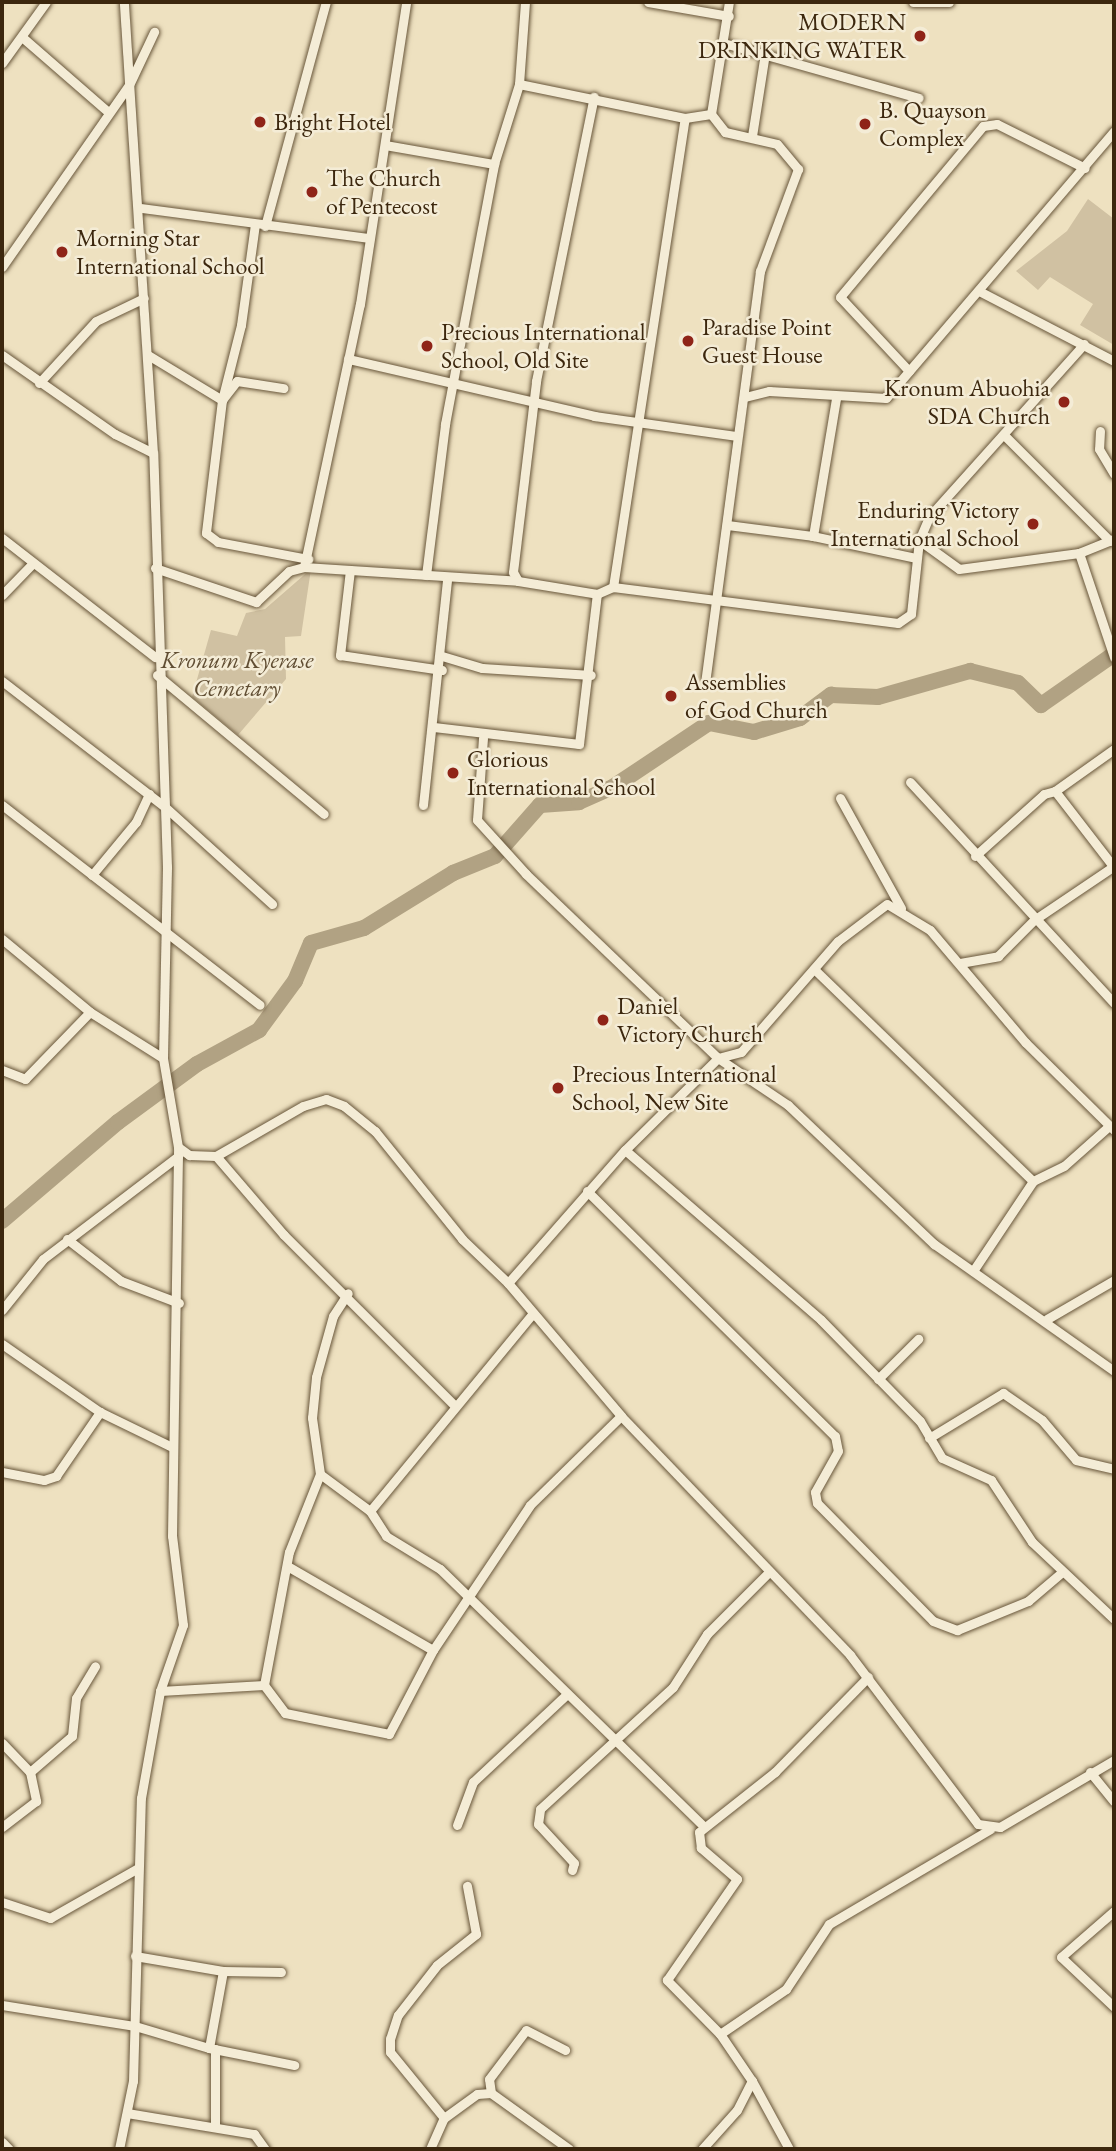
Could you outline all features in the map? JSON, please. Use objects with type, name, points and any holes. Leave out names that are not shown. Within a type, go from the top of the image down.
[{"type":"street","points":[[2,63],[47,2]]},
{"type":"street","points":[[119,2149],[127,2113],[135,2026],[141,1798],[160,1691],[182,1635],[174,1589],[172,1447],[179,1303],[178,1151],[163,1058],[163,806],[155,657],[153,453],[141,208],[124,2]]},
{"type":"street","points":[[326,2],[260,225],[241,325],[222,400],[206,533],[218,542],[306,563],[350,570],[426,575],[447,580],[517,581],[597,594],[613,587],[898,623],[911,614],[919,540],[929,517],[1006,437],[1084,344]]},
{"type":"street","points":[[155,568],[256,602],[306,563],[348,359],[385,145],[406,2]]},
{"type":"street","points":[[426,575],[455,381],[494,164],[519,84],[525,2]]},
{"type":"street","points":[[648,2],[729,16]]},
{"type":"street","points":[[706,677],[760,271],[798,169],[784,148],[752,136],[721,131],[711,114],[727,44],[729,2]]},
{"type":"street","points":[[913,2],[949,2]]},
{"type":"street","points":[[2,267],[106,110],[129,85],[153,32]]},
{"type":"street","points":[[22,37],[106,110]]},
{"type":"street","points":[[727,44],[919,98]]},
{"type":"street","points":[[752,136],[765,53]]},
{"type":"street","points":[[519,84],[594,97],[685,118],[711,114]]},
{"type":"street","points":[[517,581],[513,572],[536,403],[594,97]]},
{"type":"street","points":[[613,587],[641,423],[685,118]]},
{"type":"street","points":[[909,371],[840,297],[983,126],[998,124],[1084,168]]},
{"type":"street","points":[[745,397],[769,391],[836,398],[886,398],[1114,131]]},
{"type":"street","points":[[385,145],[494,164]]},
{"type":"street","points":[[141,208],[369,238]]},
{"type":"street","points":[[979,291],[1114,360]]},
{"type":"street","points":[[39,383],[96,321],[144,298]]},
{"type":"street","points":[[2,355],[39,383],[153,453]]},
{"type":"street","points":[[148,355],[222,400]]},
{"type":"street","points":[[348,359],[455,381],[536,403],[641,423],[736,436]]},
{"type":"street","points":[[222,400],[237,381],[283,388]]},
{"type":"street","points":[[813,536],[836,398]]},
{"type":"street","points":[[1100,431],[1099,449],[1114,474]]},
{"type":"street","points":[[919,540],[959,569],[1079,553],[1112,540],[1006,437]]},
{"type":"street","points":[[728,526],[813,536],[916,558]]},
{"type":"street","points":[[2,538],[32,564],[155,657]]},
{"type":"street","points":[[1079,553],[1114,657]]},
{"type":"street","points":[[2,595],[32,564]]},
{"type":"street","points":[[350,570],[340,655],[442,670]]},
{"type":"street","points":[[422,805],[442,670],[447,580]]},
{"type":"street","points":[[434,727],[483,738],[579,744],[590,676],[597,594]]},
{"type":"street","points":[[442,656],[482,668],[590,676]]},
{"type":"street","points":[[158,675],[324,814]]},
{"type":"street","points":[[2,681],[149,794],[272,904]]},
{"type":"street","points":[[483,738],[477,820],[542,889],[718,1058],[788,1105],[934,1244],[1047,1319],[1114,1371]]},
{"type":"street","points":[[975,856],[1044,794],[1055,791],[1114,749]]},
{"type":"street","points":[[911,782],[975,856],[1114,1003]]},
{"type":"street","points":[[960,963],[998,956],[1034,920],[1114,866],[1055,791]]},
{"type":"street","points":[[92,875],[136,822],[149,794]]},
{"type":"street","points":[[840,798],[901,908],[960,963],[1026,1043],[1112,1128],[1064,1166],[1033,1181],[973,1271]]},
{"type":"street","points":[[2,805],[163,927],[260,1005]]},
{"type":"street","points":[[508,1283],[625,1150],[718,1058],[741,1052],[867,913],[887,904],[901,908]]},
{"type":"street","points":[[2,939],[90,1012],[163,1058]]},
{"type":"street","points":[[814,969],[1033,1181]]},
{"type":"street","points":[[2,1070],[25,1079],[90,1012]]},
{"type":"street","points":[[178,1151],[189,1155],[216,1156],[303,1106],[326,1099],[344,1106],[375,1131],[462,1239],[508,1283],[621,1416],[868,1677],[967,1814],[990,1829]]},
{"type":"street","points":[[625,1150],[821,1320],[878,1379],[950,1464],[991,1480],[1061,1573],[1114,1619]]},
{"type":"street","points":[[2,1310],[67,1239],[178,1151]]},
{"type":"street","points":[[216,1156],[284,1234],[348,1293],[455,1406]]},
{"type":"street","points":[[587,1191],[835,1436],[838,1451],[815,1492],[817,1503],[933,1621],[957,1630],[1028,1601],[1061,1573]]},
{"type":"street","points":[[67,1239],[121,1281],[179,1303]]},
{"type":"street","points":[[1047,1319],[1114,1280]]},
{"type":"street","points":[[348,1293],[333,1316],[316,1377],[312,1418],[320,1474],[289,1552],[289,1567],[264,1685],[285,1713],[389,1734],[433,1650],[530,1505],[621,1416]]},
{"type":"street","points":[[370,1511],[439,1434],[455,1406],[533,1313]]},
{"type":"street","points":[[878,1379],[918,1339]]},
{"type":"street","points":[[2,1344],[100,1412],[172,1447]]},
{"type":"street","points":[[929,1437],[1003,1393],[1042,1420],[1076,1460],[1114,1469]]},
{"type":"street","points":[[2,1472],[44,1480],[56,1476],[100,1412]]},
{"type":"street","points":[[320,1474],[370,1511],[386,1536],[416,1549],[565,1696],[702,1825],[701,1848],[737,1879],[667,1980],[720,2034],[752,2081],[789,2149]]},
{"type":"street","points":[[289,1567],[433,1650]]},
{"type":"street","points":[[572,1870],[574,1863],[536,1816],[612,1739],[673,1687],[707,1634],[768,1573]]},
{"type":"street","points":[[30,1772],[72,1736],[76,1698],[96,1666]]},
{"type":"street","points":[[702,1825],[775,1772],[868,1677]]},
{"type":"street","points":[[160,1691],[264,1685]]},
{"type":"street","points":[[457,1825],[473,1782],[565,1696]]},
{"type":"street","points":[[2,1743],[30,1772],[36,1806],[2,1826]]},
{"type":"street","points":[[720,2034],[786,1989],[829,1924],[1114,1760]]},
{"type":"street","points":[[1090,1772],[1114,1802]]},
{"type":"street","points":[[2,1902],[50,1917],[138,1868]]},
{"type":"street","points":[[444,2118],[390,2052],[390,2039],[398,2014],[436,1965],[476,1934],[467,1886]]},
{"type":"street","points":[[1114,1911],[1062,1957],[1114,2007]]},
{"type":"street","points":[[135,1956],[223,1971],[281,1972]]},
{"type":"street","points":[[215,2125],[212,2048],[223,1971]]},
{"type":"street","points":[[2,2005],[135,2026],[212,2048],[294,2065]]},
{"type":"street","points":[[430,2149],[444,2118],[477,2094],[526,2030],[565,2050]]},
{"type":"street","points":[[489,2079],[491,2093]]},
{"type":"street","points":[[702,2149],[737,2110],[752,2081]]},
{"type":"street","points":[[477,2094],[491,2093],[569,2149]]},
{"type":"street","points":[[127,2113],[215,2125],[254,2134],[265,2149]]},
{"type":"street","points":[[2,2142],[9,2149]]},
{"type":"green space","points":[[1088,199],[1114,219],[1114,345],[1080,325],[1093,304],[1050,277],[1038,290],[1016,271],[1067,231]]},
{"type":"green space","name":"Kronum Kyerase Cemetary","points":[[311,569],[301,636],[285,637],[286,679],[238,735],[192,697],[211,630],[237,636],[246,613],[265,609]]},
{"type":"waterway","points":[[2,1221],[118,1122],[197,1064],[259,1030],[295,981],[311,943],[364,928],[453,873],[495,856],[540,805],[579,802],[613,787],[709,723],[754,732],[800,718],[831,695],[878,697],[970,671],[1018,683],[1041,705],[1114,654]]},
{"type":"place","name":"MODERN DRINKING WATER","points":[[920,36]]},
{"type":"place","name":"Bright Hotel","points":[[260,122]]},
{"type":"place","name":"B. Quayson Complex","points":[[865,124]]},
{"type":"place","name":"The Church of Pentecost","points":[[312,192]]},
{"type":"place","name":"Morning Star International School","points":[[62,252]]},
{"type":"place","name":"Paradise Point Guest House","points":[[688,341]]},
{"type":"place","name":"Precious International School, Old Site","points":[[427,346]]},
{"type":"place","name":"Kronum Abuohia SDA Church","points":[[1064,402]]},
{"type":"place","name":"Enduring Victory International School","points":[[1033,524]]},
{"type":"place","name":"Assemblies of God Church","points":[[671,696]]},
{"type":"place","name":"Glorious International School","points":[[453,773]]},
{"type":"place","name":"Daniel Victory Church","points":[[603,1020]]},
{"type":"place","name":"Precious International School, New Site","points":[[558,1088]]}]
